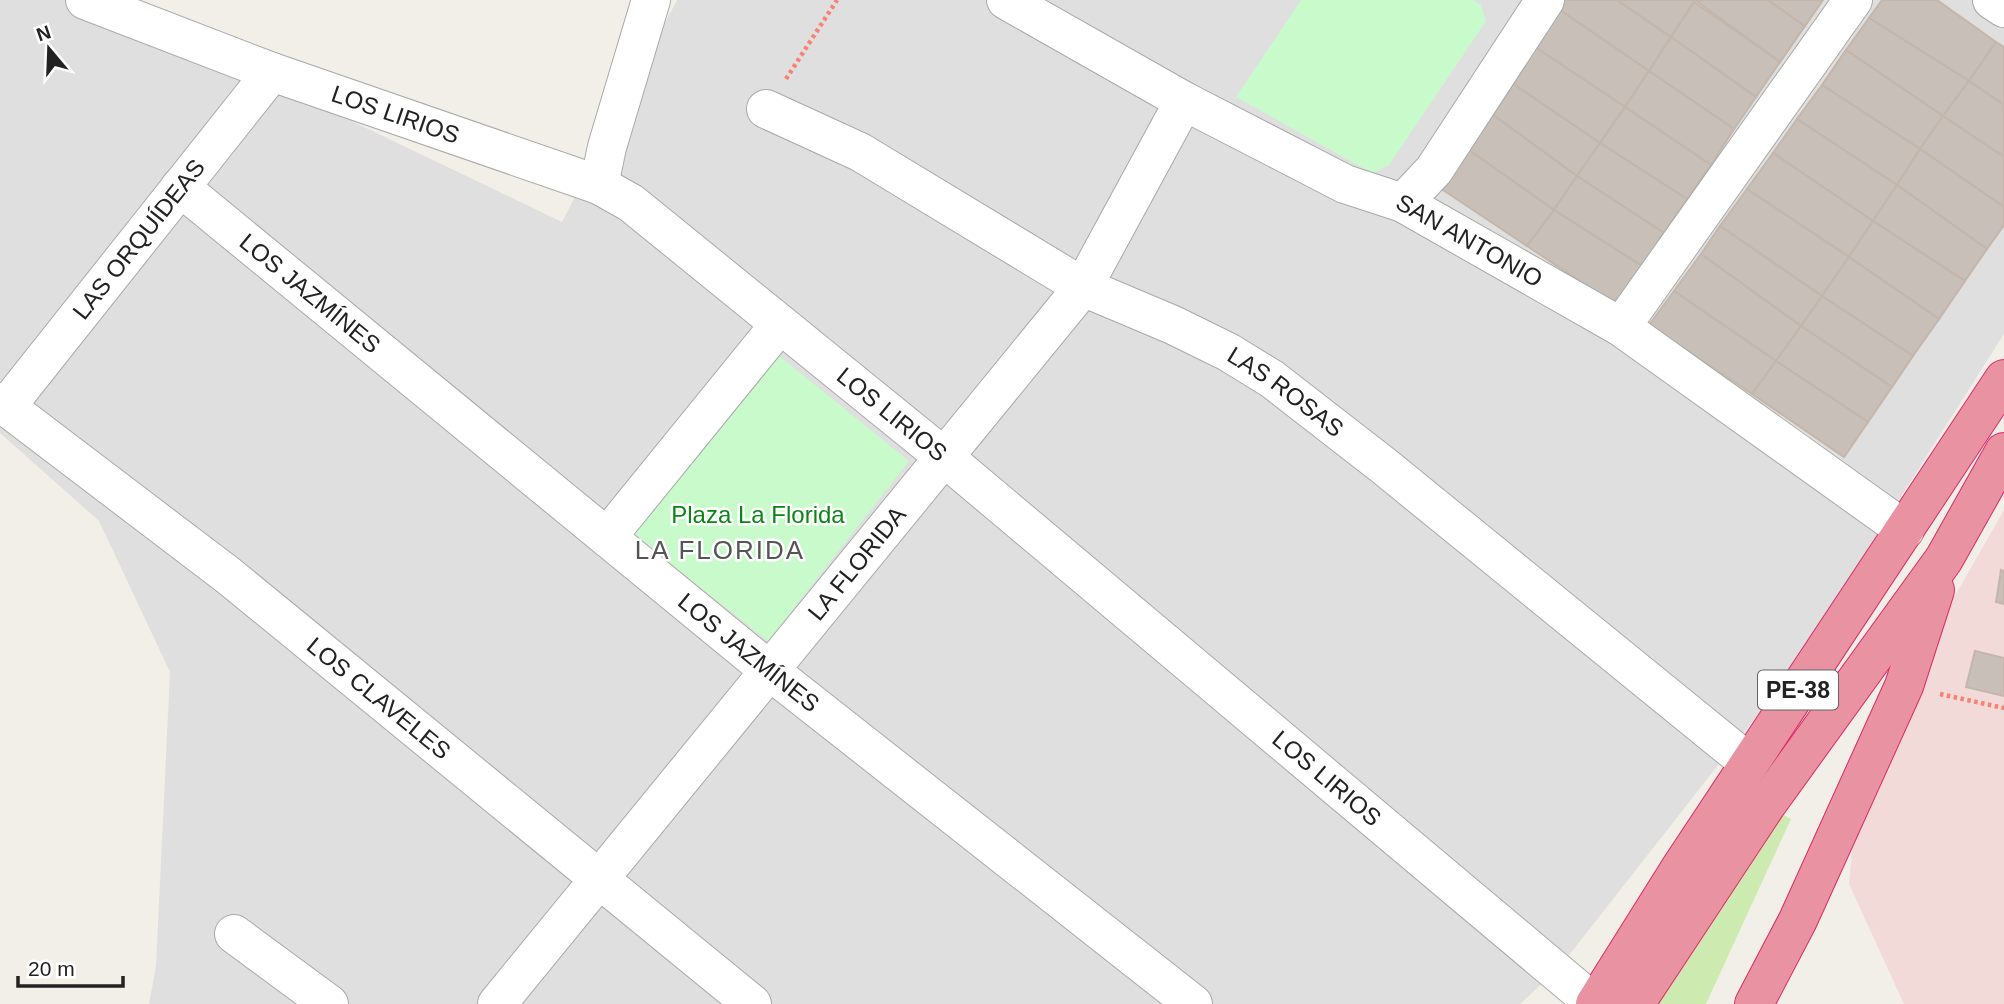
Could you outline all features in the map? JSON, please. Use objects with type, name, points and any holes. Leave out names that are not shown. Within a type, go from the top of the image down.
[{"type":"highway","name":"PE-38","points":[[1595,1004],[1749,763],[2004,379]]},
{"type":"highway","name":"PE-38","points":[[1635,1004],[1767,804],[1944,559],[2004,452]]},
{"type":"highway","points":[[1754,1004],[1798,920],[1904,686],[1944,559]]},
{"type":"street","name":"LOS LIRIOS","points":[[85,0],[272,72],[599,185],[631,203],[944,457],[1595,1004]]},
{"type":"street","points":[[599,185],[651,0]]},
{"type":"street","name":"SAN ANTONIO","points":[[1006,0],[1184,101],[1345,184],[1404,203],[1621,327],[1905,530]]},
{"type":"street","points":[[1621,327],[1853,0]]},
{"type":"street","points":[[1992,0],[2004,8]]},
{"type":"street","points":[[1404,203],[1434,170],[1531,5]]},
{"type":"street","name":"LAS ORQUÍDEAS","points":[[3,404],[272,72]]},
{"type":"street","name":"LA FLORIDA","points":[[497,1004],[1083,287],[1184,101]]},
{"type":"street","name":"LAS ROSAS","points":[[766,109],[860,152],[1083,287],[1195,336],[1272,380],[1384,466],[1749,763]]},
{"type":"street","name":"LOS JAZMÍNES","points":[[180,187],[770,671],[1193,1004]]},
{"type":"street","points":[[607,537],[780,324]]},
{"type":"street","name":"LOS CLAVELES","points":[[3,404],[229,576],[752,1004]]},
{"type":"street","points":[[234,934],[329,1004]]},
{"type":"path","points":[[766,109],[837,0]]},
{"type":"path","points":[[1904,686],[2004,708]]},
{"type":"shaded area","points":[[0,0],[99,0],[562,222],[677,0],[2004,0],[2004,334],[1784,681],[1559,968],[1520,1004],[149,1004],[156,966],[170,672],[99,521],[0,433]]},
{"type":"shaded area","points":[[2004,510],[2004,1004],[1904,1004],[1849,884],[1855,816],[1928,643]]},
{"type":"green space","points":[[1301,0],[1473,0],[1481,5],[1486,21],[1389,165],[1372,173],[1236,97]]},
{"type":"green space","name":"Plaza La Florida","points":[[778,355],[909,461],[768,641],[633,534]]},
{"type":"green space","points":[[1770,808],[1791,819],[1706,1004],[1652,1004]]},
{"type":"building","points":[[1562,0],[1617,0],[1671,37],[1649,71],[1557,8]]},
{"type":"building","points":[[1617,0],[1692,0],[1694,2],[1671,37]]},
{"type":"building","points":[[1695,0],[1768,0],[1805,26],[1780,62]]},
{"type":"building","points":[[1768,0],[1823,0],[1805,26]]},
{"type":"building","points":[[1882,0],[1937,0],[1996,42],[1969,81],[1869,18]]},
{"type":"building","points":[[1694,2],[1780,62],[1756,97],[1671,37]]},
{"type":"building","points":[[1557,8],[1649,71],[1625,107],[1532,45]]},
{"type":"building","points":[[1869,18],[1969,81],[1943,116],[1846,50]]},
{"type":"building","points":[[1671,37],[1756,97],[1734,129],[1649,71]]},
{"type":"building","points":[[1996,42],[2004,47],[2004,105],[1969,81]]},
{"type":"building","points":[[1532,45],[1625,107],[1600,143],[1509,81]]},
{"type":"building","points":[[1846,50],[1943,116],[1920,149],[1822,85]]},
{"type":"building","points":[[1649,71],[1734,129],[1711,165],[1625,107]]},
{"type":"building","points":[[1509,81],[1600,143],[1577,176],[1489,112]]},
{"type":"building","points":[[1969,81],[2004,105],[2004,157],[1943,116]]},
{"type":"building","points":[[1822,85],[1920,149],[1897,185],[1797,119]]},
{"type":"building","points":[[1625,107],[1711,165],[1687,199],[1600,143]]},
{"type":"building","points":[[1489,112],[1577,176],[1554,210],[1466,148]]},
{"type":"building","points":[[1943,116],[2004,157],[2004,207],[1920,149]]},
{"type":"building","points":[[1797,119],[1897,185],[1873,221],[1773,153]]},
{"type":"building","points":[[1600,143],[1687,199],[1664,233],[1577,176]]},
{"type":"building","points":[[1466,148],[1554,210],[1527,246],[1440,188]]},
{"type":"building","points":[[1920,149],[2004,207],[2004,225],[1987,249],[1897,185]]},
{"type":"building","points":[[1773,153],[1873,221],[1849,257],[1747,189]]},
{"type":"building","points":[[1577,176],[1664,233],[1642,266],[1554,210]]},
{"type":"building","points":[[1897,185],[1987,249],[1965,281],[1873,221]]},
{"type":"building","points":[[1747,189],[1849,257],[1822,296],[1720,226]]},
{"type":"building","points":[[1554,210],[1642,266],[1616,305],[1527,246]]},
{"type":"building","points":[[1873,221],[1965,281],[1939,319],[1849,257]]},
{"type":"building","points":[[1720,226],[1822,296],[1801,326],[1701,254]]},
{"type":"building","points":[[1701,254],[1801,326],[1776,361],[1674,291]]},
{"type":"building","points":[[1849,257],[1939,319],[1913,356],[1822,296]]},
{"type":"building","points":[[1674,291],[1776,361],[1752,394],[1649,325]]},
{"type":"building","points":[[1822,296],[1913,356],[1892,387],[1801,326]]},
{"type":"building","points":[[1801,326],[1892,387],[1868,422],[1776,361]]},
{"type":"building","points":[[1776,361],[1868,422],[1844,457],[1752,394]]},
{"type":"building","points":[[2001,570],[2004,571],[2004,604],[1996,602]]},
{"type":"building","points":[[1975,651],[2004,658],[2004,696],[1966,687]]},
{"type":"district","name":"LA FLORIDA","points":[[720,550]]}]
